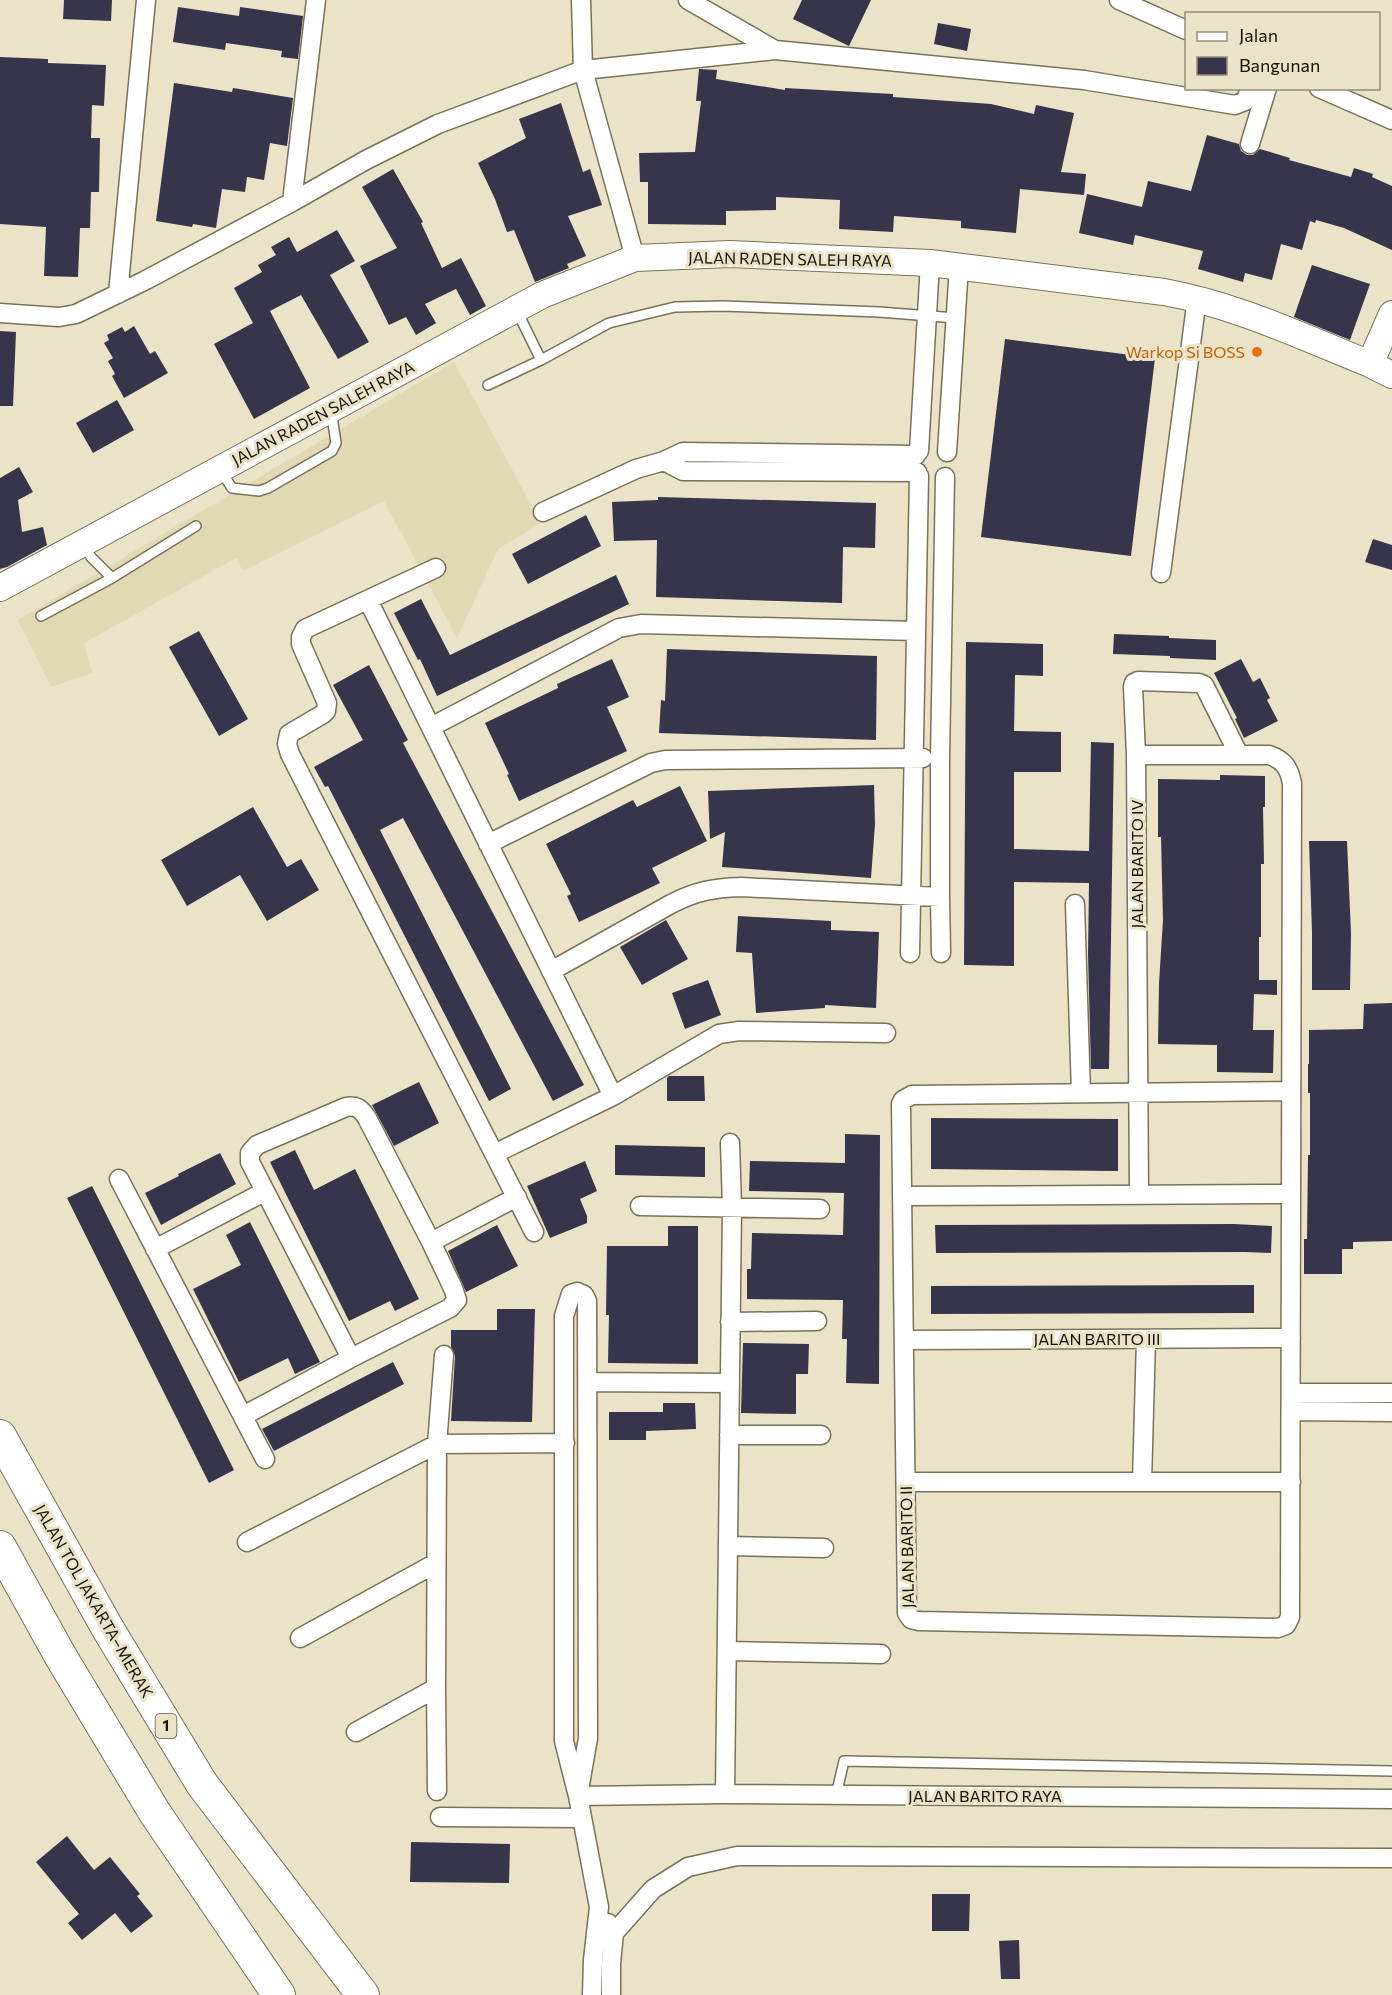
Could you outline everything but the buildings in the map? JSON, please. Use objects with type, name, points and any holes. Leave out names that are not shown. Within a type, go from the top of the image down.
[{"type":"highway","name":"JALAN TOL JAKARTA–MERAK","points":[[0,1436],[108,1629],[202,1784],[363,1995]]},
{"type":"highway","points":[[0,1547],[61,1657],[155,1813],[279,1995]]},
{"type":"main road","name":"JALAN RADEN SALEH RAYA","points":[[0,588],[542,295],[635,258],[730,254],[930,263],[1164,292],[1223,306],[1381,370]]},
{"type":"main road","points":[[1381,370],[1392,314]]},
{"type":"street","points":[[118,294],[146,0]]},
{"type":"street","points":[[292,202],[316,0]]},
{"type":"street","points":[[581,0],[583,70],[635,258]]},
{"type":"street","points":[[688,0],[775,50]]},
{"type":"street","points":[[1119,0],[1185,30]]},
{"type":"street","points":[[0,313],[59,317],[76,314],[118,294],[366,160],[438,124],[583,70],[775,50],[1084,80],[1235,105],[1245,101],[1250,90]]},
{"type":"street","points":[[1250,144],[1267,90]]},
{"type":"street","points":[[1324,90],[1392,120]]},
{"type":"street","points":[[910,953],[918,464],[930,263]]},
{"type":"street","points":[[947,452],[941,447],[925,446],[918,464],[924,480],[935,482],[950,472],[951,465],[947,452],[959,266]]},
{"type":"street","points":[[1161,573],[1197,298]]},
{"type":"street","points":[[543,512],[636,469],[664,461],[683,452],[918,464]]},
{"type":"street","points":[[941,953],[940,758],[945,477]]},
{"type":"street","points":[[436,568],[309,627],[302,634],[301,644],[327,703],[327,709],[323,714],[289,734],[287,749],[534,1232]]},
{"type":"street","points":[[368,600],[613,1096]]},
{"type":"street","points":[[431,727],[619,628],[641,624],[915,631]]},
{"type":"street","name":"JALAN BARITO IV","points":[[1139,1195],[1136,755],[1132,687],[1134,683],[1138,681],[1204,685],[1239,755]]},
{"type":"street","points":[[906,1482],[1291,1482],[1292,783],[1290,772],[1284,762],[1269,755],[1136,755]]},
{"type":"street","points":[[488,844],[651,763],[664,760],[940,758]]},
{"type":"street","points":[[551,971],[671,904],[691,894],[713,888],[741,887],[940,897]]},
{"type":"street","points":[[1075,904],[1081,1093],[1291,1091]]},
{"type":"street","points":[[494,1154],[613,1096],[719,1034],[739,1031],[886,1033]]},
{"type":"street","name":"JALAN BARITO II","points":[[1081,1093],[912,1095],[904,1098],[901,1104],[907,1614],[911,1619],[931,1622],[1278,1628],[1286,1625],[1290,1617],[1291,1482]]},
{"type":"street","points":[[243,1416],[450,1308],[457,1300],[431,1242],[367,1118],[360,1108],[353,1106],[257,1145],[250,1154],[250,1162],[264,1192],[351,1358]]},
{"type":"street","points":[[725,1794],[732,1207],[730,1143]]},
{"type":"street","points":[[119,1179],[265,1459]]},
{"type":"street","points":[[155,1249],[264,1192]]},
{"type":"street","points":[[903,1196],[1291,1194]]},
{"type":"street","points":[[431,1242],[517,1197]]},
{"type":"street","points":[[640,1206],[820,1209]]},
{"type":"street","points":[[578,1796],[588,1738],[588,1382],[587,1301],[584,1295],[577,1292],[571,1294],[564,1316],[564,1741],[578,1796],[599,1904],[614,1933],[611,1995]]},
{"type":"street","points":[[730,1322],[817,1321]]},
{"type":"street","name":"JALAN BARITO III","points":[[904,1340],[1291,1338]]},
{"type":"street","points":[[1142,1482],[1146,1339]]},
{"type":"street","points":[[437,1791],[437,1444],[444,1355]]},
{"type":"street","points":[[588,1382],[730,1383]]},
{"type":"street","points":[[1291,1402],[1392,1393]]},
{"type":"street","points":[[1291,1402],[1392,1412]]},
{"type":"street","points":[[729,1435],[821,1435]]},
{"type":"street","points":[[247,1542],[437,1444],[565,1443]]},
{"type":"street","points":[[728,1546],[824,1548]]},
{"type":"street","points":[[300,1638],[436,1563]]},
{"type":"street","points":[[565,1613],[588,1612]]},
{"type":"street","points":[[727,1651],[881,1654]]},
{"type":"street","points":[[356,1732],[436,1688]]},
{"type":"street","name":"JALAN BARITO RAYA","points":[[578,1796],[725,1794],[1392,1799]]},
{"type":"street","points":[[440,1817],[582,1818]]},
{"type":"street","points":[[614,1933],[653,1889],[688,1867],[737,1856],[1392,1858]]},
{"type":"street","points":[[591,1995],[599,1904]]},
{"type":"lane","points":[[488,385],[609,324],[675,308],[723,306],[956,318]]},
{"type":"lane","points":[[516,309],[541,360]]},
{"type":"lane","points":[[220,469],[232,488],[259,491],[268,488],[332,451],[336,443],[331,409]]},
{"type":"lane","points":[[41,616],[112,578],[196,526]]},
{"type":"lane","points":[[82,543],[91,557],[112,578]]},
{"type":"lane","points":[[836,1795],[844,1761],[1392,1771]]},
{"type":"shaded area","points":[[454,362],[541,523],[498,549],[457,638],[384,501],[243,571],[236,558],[84,643],[92,673],[51,687],[18,620]]},
{"type":"place","name":"Warkop Si BOSS","points":[[1257,352]]}]
